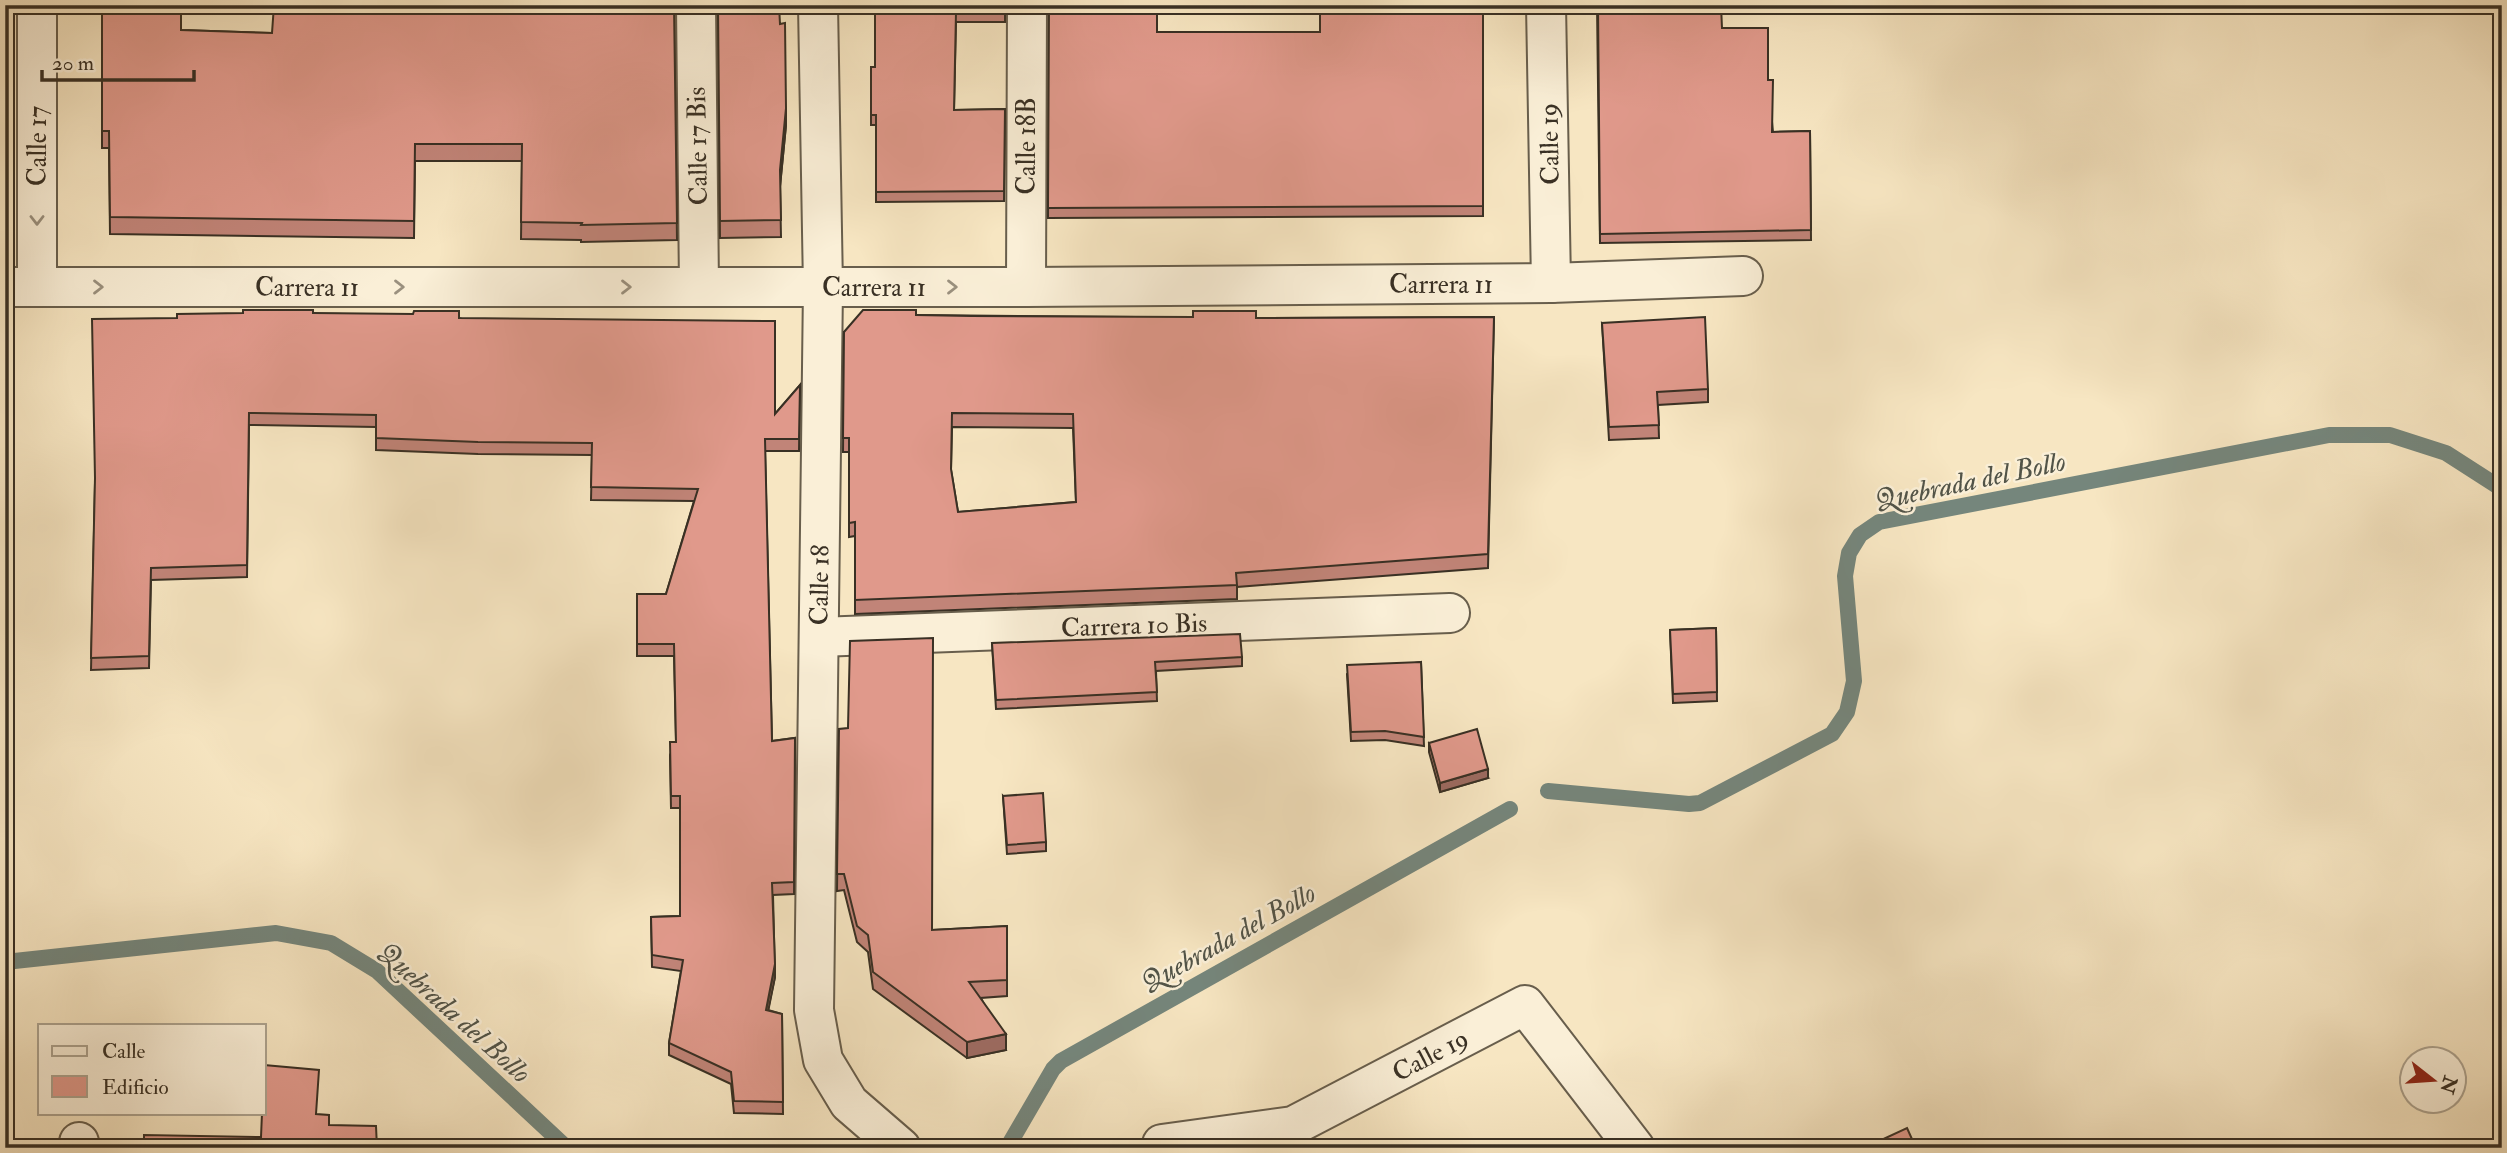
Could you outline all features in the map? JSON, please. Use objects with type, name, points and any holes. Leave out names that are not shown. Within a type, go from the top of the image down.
[{"type":"street","name":"Calle 17","points":[[21,287],[37,5]]},
{"type":"street","name":"Calle 17 Bis","points":[[696,5],[699,287]]},
{"type":"street","name":"Calle 18","points":[[818,5],[823,287],[814,1010],[823,1060],[849,1103],[895,1144]]},
{"type":"street","name":"Calle 18B","points":[[1026,287],[1027,5]]},
{"type":"street","name":"Calle 19","points":[[1546,5],[1551,283]]},
{"type":"street","name":"Carrera 11","points":[[21,287],[1026,287],[1551,283],[1743,276]]},
{"type":"street","name":"Carrera 10 Bis","points":[[819,637],[1450,613]]},
{"type":"street","name":"Calle 19","points":[[1161,1146],[1293,1126],[1525,1005],[1635,1148]]},
{"type":"building","points":[[102,5],[181,5],[181,30],[272,33],[274,5],[674,5],[677,223],[581,225],[582,223],[521,222],[522,144],[415,144],[414,221],[110,217],[109,131],[102,131]]},
{"type":"building","points":[[718,5],[779,5],[780,24],[785,23],[786,108],[780,170],[781,220],[720,221]]},
{"type":"building","points":[[875,5],[1005,5],[1005,12],[956,12],[954,110],[1005,109],[1004,191],[876,192],[876,115],[871,115],[871,67],[875,67]]},
{"type":"building","points":[[1049,5],[1157,5],[1157,32],[1320,32],[1320,5],[1483,5],[1483,206],[1048,208]]},
{"type":"building","points":[[1598,5],[1721,5],[1722,28],[1768,28],[1768,80],[1773,80],[1772,132],[1810,131],[1811,230],[1600,234]]},
{"type":"building","points":[[243,310],[413,314],[414,311],[459,311],[459,318],[775,321],[775,414],[800,385],[799,439],[765,439],[772,741],[795,738],[794,882],[772,883],[775,964],[766,1010],[782,1014],[783,1102],[734,1101],[731,1072],[669,1043],[683,960],[652,955],[651,917],[680,916],[680,796],[671,796],[670,742],[676,742],[674,644],[637,644],[637,594],[666,594],[698,489],[591,487],[592,443],[376,438],[376,415],[249,413],[247,565],[151,568],[149,656],[91,658],[95,478],[92,319],[177,318],[177,314],[243,313]]},
{"type":"building","points":[[863,310],[916,310],[916,315],[971,316],[1193,317],[1193,311],[1256,311],[1256,318],[1494,317],[1488,554],[1236,573],[1237,585],[855,600],[855,522],[849,523],[849,438],[843,438],[844,332]],"holes":[[[952,413],[1073,414],[1076,502],[958,512],[951,469]]]},
{"type":"building","points":[[1705,317],[1708,389],[1657,392],[1659,425],[1609,427],[1602,323]]},
{"type":"building","points":[[1716,628],[1717,692],[1673,694],[1670,630]]},
{"type":"building","points":[[1240,634],[1242,657],[1155,662],[1157,692],[996,700],[992,643]]},
{"type":"building","points":[[933,638],[932,930],[1007,926],[1007,980],[969,982],[1006,1034],[967,1042],[873,972],[868,935],[857,926],[844,874],[837,874],[839,729],[848,728],[850,641]]},
{"type":"building","points":[[1421,662],[1424,737],[1385,731],[1351,732],[1347,665]]},
{"type":"building","points":[[1477,729],[1488,769],[1440,783],[1429,743]]},
{"type":"building","points":[[1043,793],[1046,842],[1007,845],[1003,796]]},
{"type":"building","points":[[266,1065],[319,1070],[316,1114],[329,1115],[329,1125],[376,1126],[377,1148],[144,1148],[144,1135],[261,1137],[262,1114],[266,1114]]},
{"type":"building","points":[[1907,1128],[1916,1148],[1864,1148]]},
{"type":"building","points":[[1271,1142],[1274,1148],[1244,1148],[1247,1145]]},
{"type":"waterway","name":"Quebrada del Bollo","points":[[1548,791],[1700,803],[1832,734],[1847,712],[1854,681],[1845,576],[1849,553],[1860,535],[1879,522],[2329,435],[2390,435],[2446,453],[2502,489]]},
{"type":"waterway","name":"Quebrada del Bollo","points":[[1007,1148],[1053,1069],[1061,1061],[1510,809]]},
{"type":"waterway","name":"Quebrada del Bollo","points":[[5,962],[276,933],[331,943],[377,971],[567,1148]]}]
